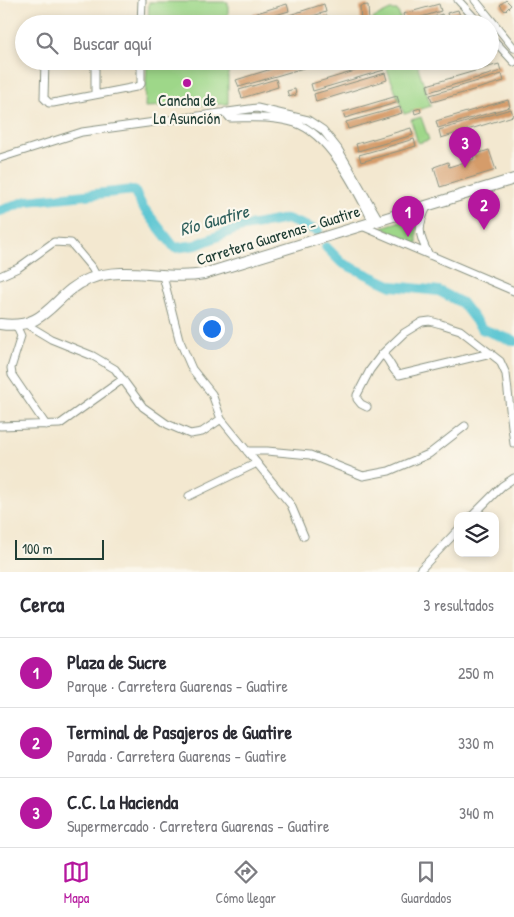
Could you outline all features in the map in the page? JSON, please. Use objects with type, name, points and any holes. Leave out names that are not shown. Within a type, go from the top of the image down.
[{"type":"main road","name":"Carretera Guarenas - Guatire","points":[[21,325],[47,312],[81,283],[97,276],[118,273],[163,276],[204,274],[514,179]]},
{"type":"main road","points":[[0,324],[21,325]]},
{"type":"street","points":[[142,0],[142,15]]},
{"type":"street","points":[[458,0],[472,15]]},
{"type":"street","points":[[475,0],[487,15]]},
{"type":"street","points":[[499,30],[514,48]]},
{"type":"street","points":[[499,46],[514,62]]},
{"type":"street","points":[[45,70],[44,98],[49,103],[136,87],[141,84],[141,70]]},
{"type":"street","points":[[95,70],[95,95]]},
{"type":"street","points":[[0,158],[82,132],[257,108],[308,120],[323,130],[338,149],[376,221]]},
{"type":"street","points":[[428,205],[421,220],[420,228],[422,242],[430,256]]},
{"type":"street","points":[[358,227],[514,291]]},
{"type":"street","points":[[0,276],[18,268],[54,242],[71,243],[97,276]]},
{"type":"street","points":[[163,276],[179,339],[192,369],[212,394],[221,419],[291,505],[304,536]]},
{"type":"street","points":[[367,407],[357,399],[370,370],[382,354],[413,326],[430,321],[460,330],[500,361],[506,374],[514,444]]},
{"type":"street","points":[[46,426],[12,376],[11,368],[21,336],[21,325],[92,356],[114,369],[143,407],[167,424],[190,434],[202,432],[221,419]]},
{"type":"street","points":[[382,354],[386,356],[395,372],[399,375],[491,353]]},
{"type":"street","points":[[0,426],[46,426],[60,424],[123,379]]},
{"type":"street","points":[[247,451],[310,455],[363,476],[388,471],[430,454],[465,426]]},
{"type":"street","points":[[189,496],[256,463]]},
{"type":"street","points":[[476,512],[502,486],[514,478]]},
{"type":"street","points":[[420,570],[454,534]]},
{"type":"green space","points":[[149,2],[228,2],[228,15],[148,15]]},
{"type":"green space","points":[[390,10],[397,10],[399,15],[380,15]]},
{"type":"green space","name":"Cancha de La Asunción","points":[[147,70],[228,70],[228,104],[145,107]]},
{"type":"green space","points":[[387,70],[419,70],[431,106],[404,114]]},
{"type":"green space","points":[[421,117],[429,140],[418,143],[411,120]]},
{"type":"green space","points":[[417,216],[417,247],[382,227]]},
{"type":"building","points":[[506,0],[511,5],[505,11],[500,5]]},
{"type":"building","points":[[287,4],[289,11],[276,15],[250,15]]},
{"type":"building","points":[[324,4],[326,12],[316,15],[289,15]]},
{"type":"building","points":[[439,4],[441,11],[428,15],[403,14]]},
{"type":"building","points":[[368,5],[369,15],[360,15],[360,6]]},
{"type":"building","points":[[458,10],[460,15],[448,15],[447,13]]},
{"type":"building","points":[[499,64],[501,71],[429,92],[427,85],[478,70],[499,70]]},
{"type":"building","points":[[268,70],[296,70],[239,87],[236,80]]},
{"type":"building","points":[[358,70],[384,70],[313,91],[311,84]]},
{"type":"building","points":[[385,73],[387,80],[316,102],[314,94]]},
{"type":"building","points":[[502,74],[504,81],[432,102],[430,95]]},
{"type":"building","points":[[276,79],[278,87],[242,98],[239,90]]},
{"type":"building","points":[[295,89],[296,95],[289,97],[287,91]]},
{"type":"building","points":[[397,96],[399,102],[345,118],[343,112]]},
{"type":"building","points":[[508,100],[510,107],[438,128],[436,121]]},
{"type":"building","points":[[400,107],[402,113],[348,129],[346,122]]},
{"type":"building","points":[[420,108],[421,112],[415,114],[414,110]]},
{"type":"building","points":[[511,109],[513,116],[441,138],[439,130]]},
{"type":"building","points":[[411,128],[413,135],[358,151],[356,144]]},
{"type":"building","points":[[414,139],[416,146],[361,162],[359,155]]},
{"type":"building","points":[[489,150],[496,170],[440,187],[434,167],[448,162],[449,167],[474,159],[473,155]]},
{"type":"waterway","name":"Río Guatire","points":[[0,211],[27,201],[134,190],[142,206],[175,248],[196,245],[238,228],[287,219],[318,231]]},
{"type":"waterway","name":"Río Guatire","points":[[326,247],[342,263],[392,286],[439,291],[462,303],[482,329],[514,341]]},
{"type":"place","name":"Cancha de La Asunción","points":[[187,83]]},
{"type":"place","name":"C.C. La Hacienda","points":[[465,168]]},
{"type":"place","name":"Terminal de Pasajeros de Guatire","points":[[484,230]]},
{"type":"place","name":"Plaza de Sucre","points":[[408,237]]}]
